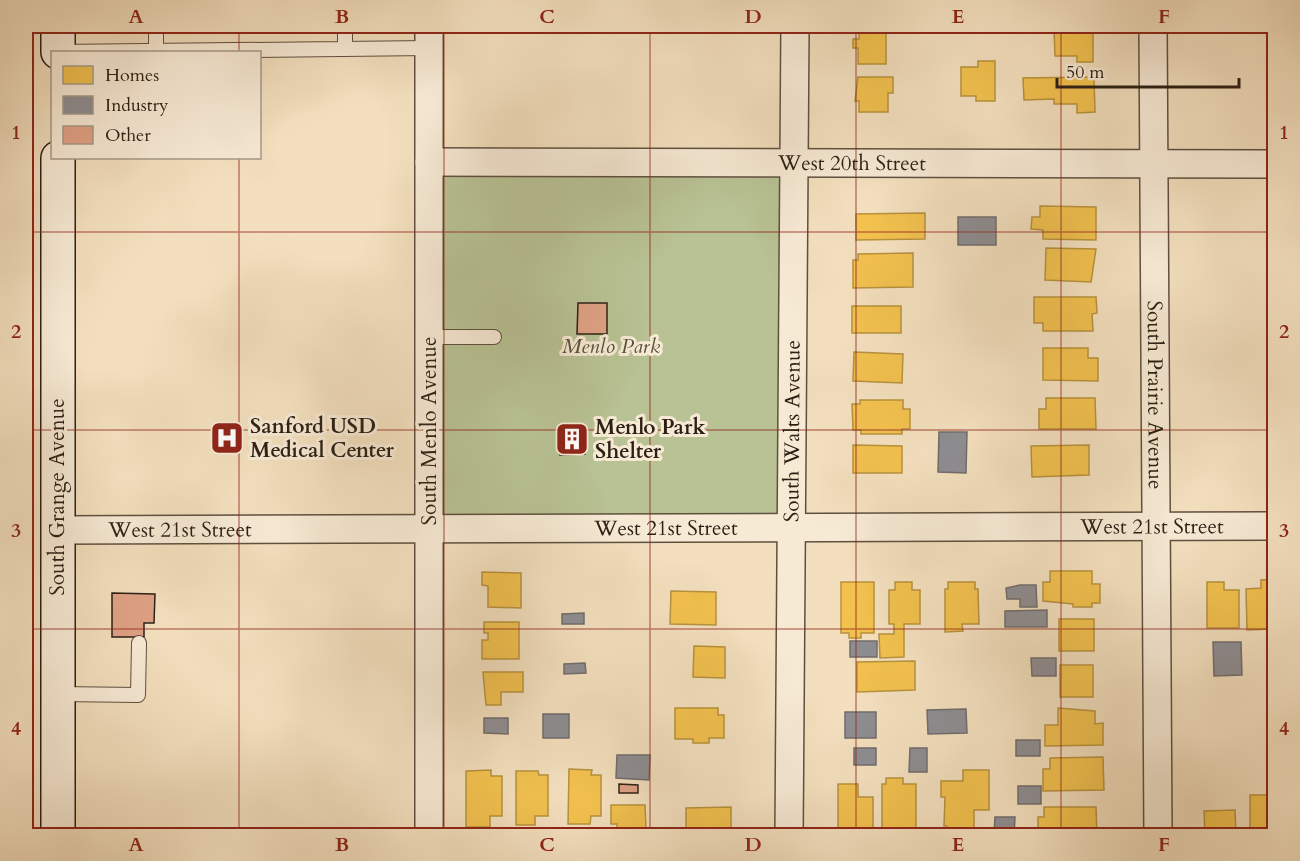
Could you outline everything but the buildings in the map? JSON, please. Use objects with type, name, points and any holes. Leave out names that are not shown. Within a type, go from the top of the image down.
[{"type":"street","points":[[58,26],[58,51]]},
{"type":"street","name":"South Walts Avenue","points":[[789,836],[795,26]]},
{"type":"street","name":"South Prairie Avenue","points":[[1153,26],[1158,836]]},
{"type":"street","name":"South Menlo Avenue","points":[[429,37],[429,836]]},
{"type":"street","name":"South Grange Avenue","points":[[58,159],[58,836]]},
{"type":"street","name":"West 20th Street","points":[[429,162],[1275,164]]},
{"type":"street","name":"West 21st Street","points":[[57,530],[1275,526]]},
{"type":"lane","points":[[156,26],[156,51],[345,49],[429,37]]},
{"type":"lane","points":[[345,26],[345,49]]},
{"type":"lane","points":[[429,337],[494,337]]},
{"type":"lane","points":[[57,694],[138,695],[139,643]]},
{"type":"green space","name":"Menlo Park","points":[[429,162],[793,162],[793,529],[429,530]]},
{"type":"place","name":"Sanford USD Medical Center","points":[[227,438]]},
{"type":"place","name":"Menlo Park Shelter","points":[[572,439]]}]
